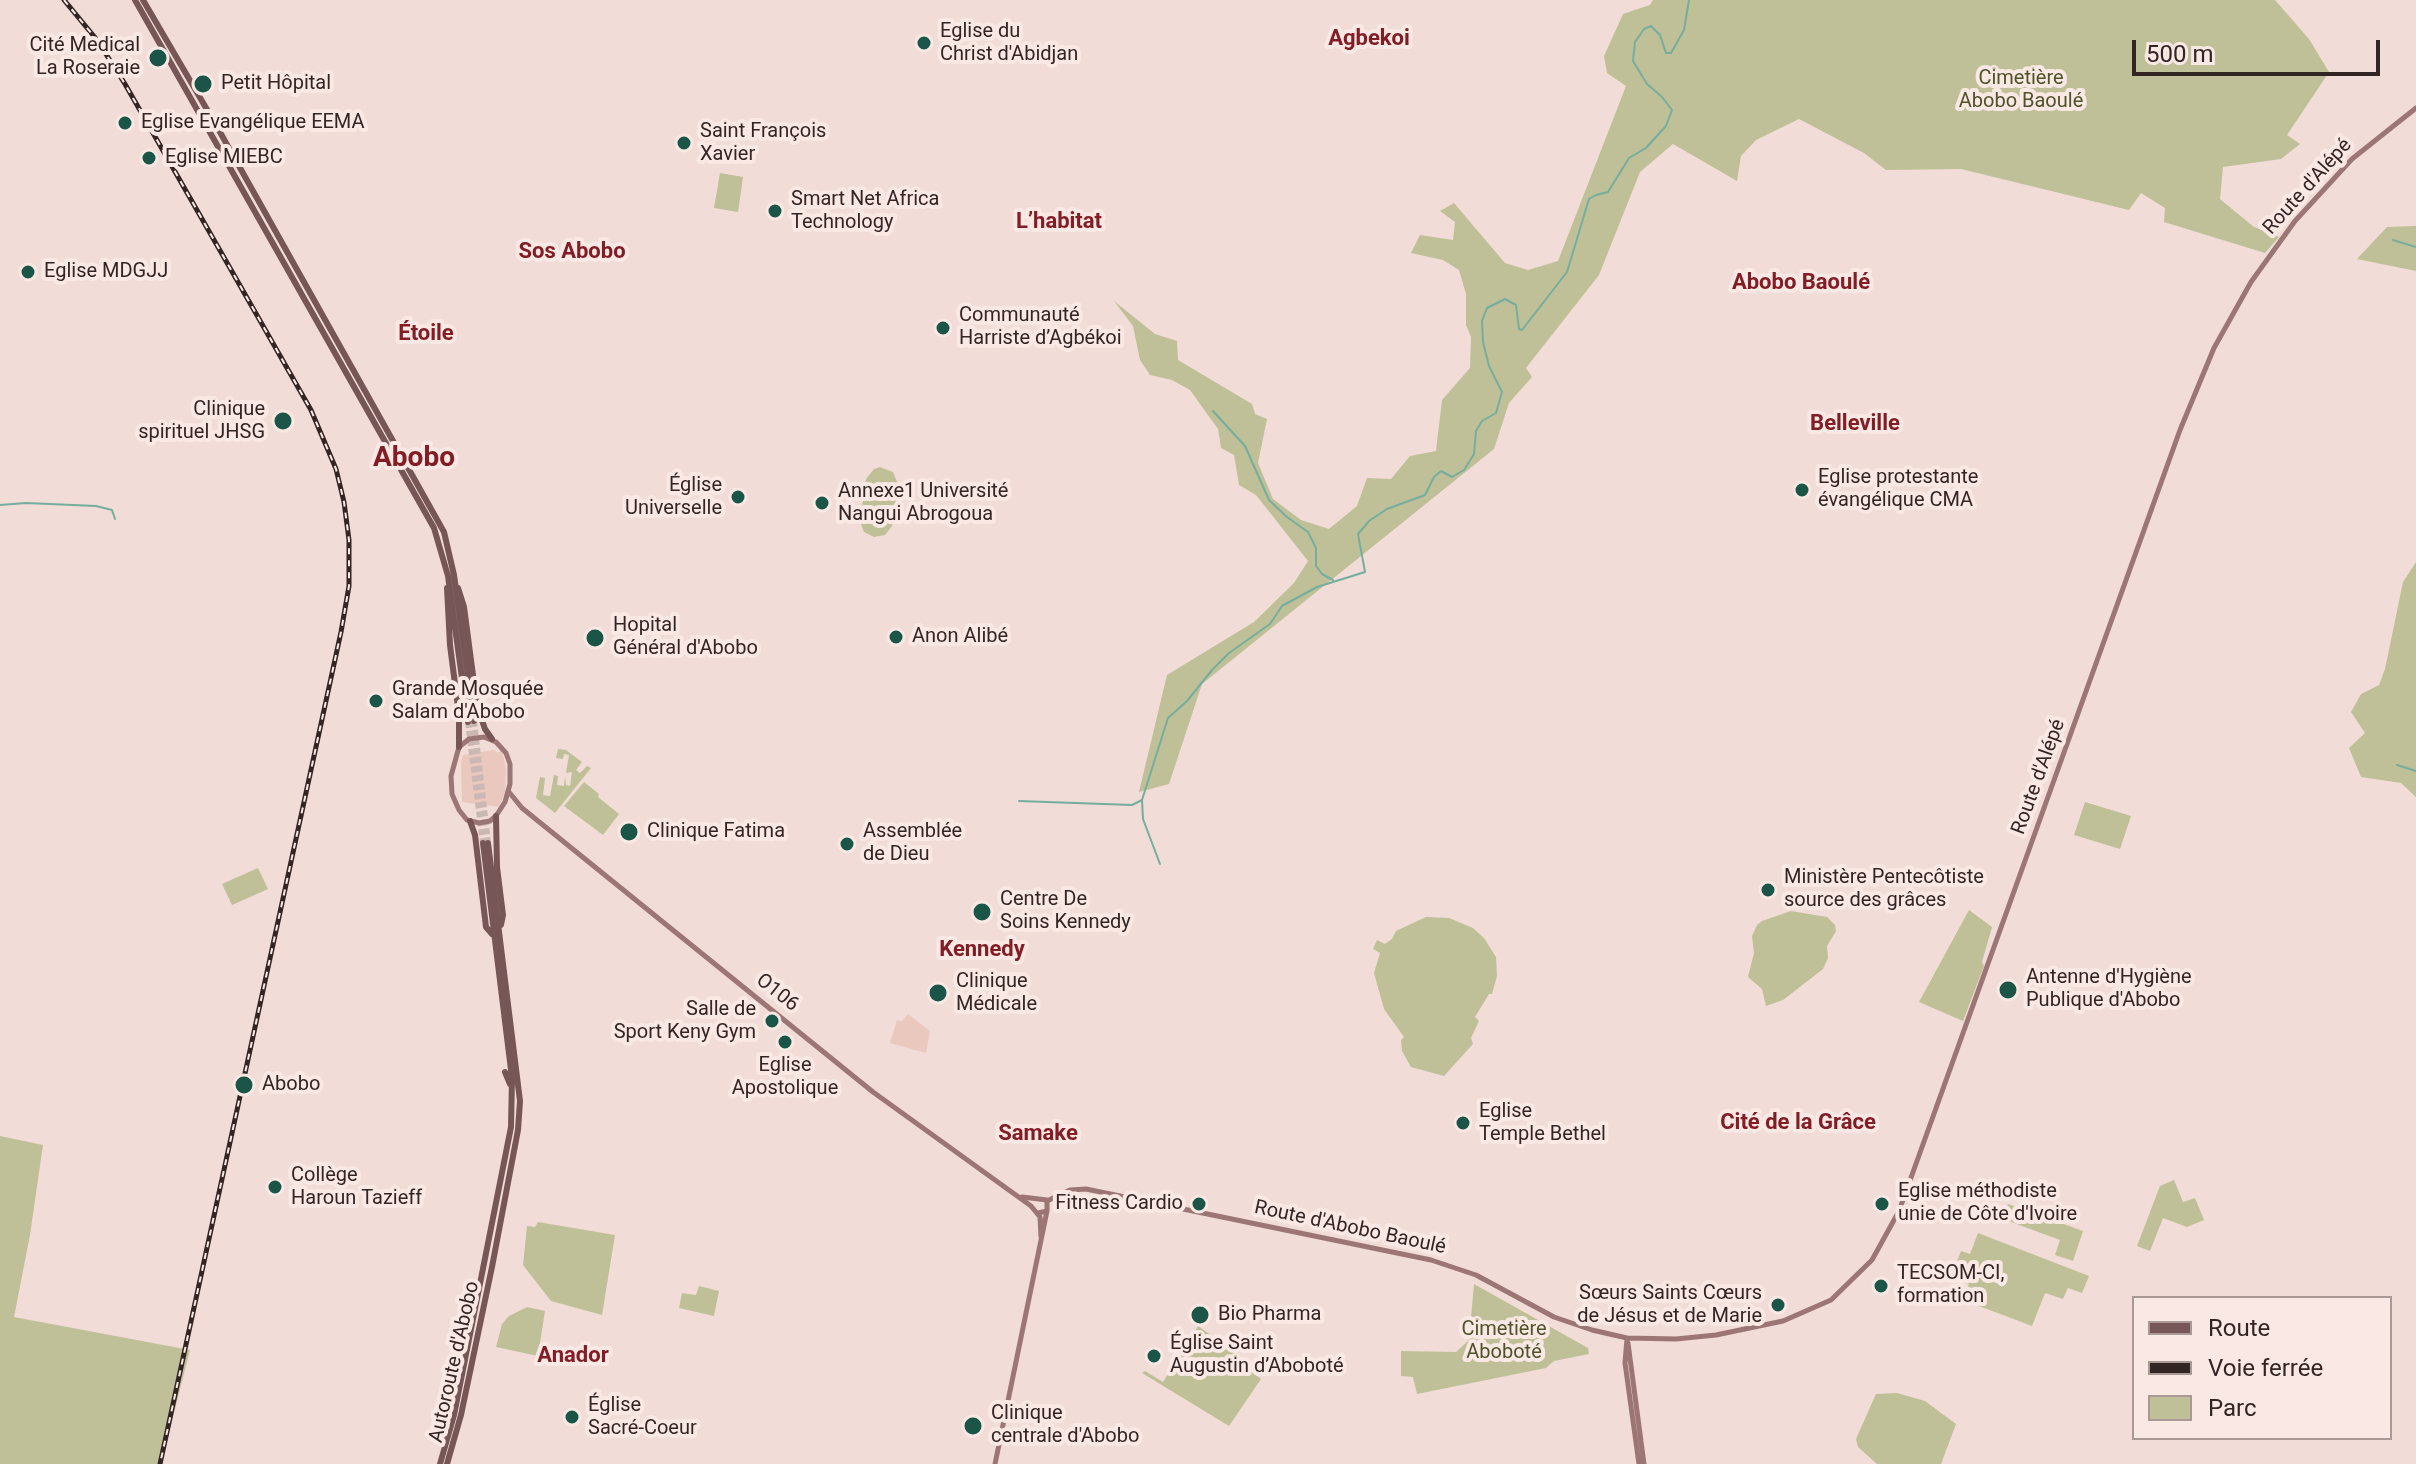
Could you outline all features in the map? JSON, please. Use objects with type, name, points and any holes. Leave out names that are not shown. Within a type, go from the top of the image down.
[{"type":"main road","points":[[135,0],[434,528],[464,607],[477,706],[485,729],[504,750],[510,764],[509,792],[503,807],[496,816],[484,822],[470,821]]},
{"type":"main road","points":[[143,0],[444,532],[471,722]]},
{"type":"main road","name":"Route d'Alépé","points":[[1627,1338],[1697,1338],[1765,1326],[1807,1312],[1831,1300],[1845,1288],[1872,1260],[1888,1236],[1926,1139],[2180,430],[2214,348],[2251,282],[2295,221],[2352,159],[2416,108]]},
{"type":"main road","points":[[369,422],[370,413]]},
{"type":"main road","points":[[451,576],[446,597],[459,715],[459,747],[452,769],[452,794],[459,810],[470,821],[475,835],[486,927],[493,935]]},
{"type":"main road","points":[[459,747],[473,738],[492,739]]},
{"type":"main road","name":"O106","points":[[509,792],[522,808],[873,1092],[1038,1213]]},
{"type":"main road","points":[[503,807],[522,808]]},
{"type":"main road","points":[[496,816],[497,867],[503,915],[500,929]]},
{"type":"main road","points":[[486,843],[500,929],[520,1101],[515,1144],[489,1266],[511,1127],[512,1091],[493,935],[486,843]]},
{"type":"main road","points":[[505,1072],[512,1091]]},
{"type":"main road","name":"Route d'Abobo Baoulé","points":[[1038,1213],[1057,1196],[1072,1189],[1098,1191],[1431,1260],[1476,1275],[1554,1317],[1627,1338]]},
{"type":"main road","points":[[995,1464],[1048,1206],[1042,1198],[1036,1200],[1017,1196]]},
{"type":"main road","points":[[1033,1208],[1036,1200]]},
{"type":"main road","points":[[1038,1213],[1041,1237]]},
{"type":"main road","name":"Autoroute d'Abobo","points":[[443,1463],[461,1415],[489,1266]]},
{"type":"main road","name":"Autoroute d'Abobo","points":[[443,1463],[489,1266]]},
{"type":"main road","points":[[1627,1338],[1625,1363],[1641,1464]]},
{"type":"main road","points":[[473,1362],[480,1347]]},
{"type":"green space","name":"Cimetière Abobo Baoulé","points":[[1653,0],[2275,0],[2309,39],[2329,72],[2287,135],[2300,144],[2281,159],[2223,167],[2220,199],[2254,227],[2279,237],[2265,253],[2164,222],[2165,208],[2141,193],[2129,210],[1961,169],[1886,170],[1864,153],[1799,119],[1756,140],[1741,156],[1737,181],[1673,144],[1640,172],[1599,275],[1526,368],[1532,377],[1509,403],[1494,449],[1202,684],[1169,784],[1139,792],[1167,675],[1254,622],[1294,583],[1308,561],[1256,495],[1239,485],[1234,455],[1221,448],[1218,429],[1190,390],[1172,380],[1150,375],[1140,360],[1133,326],[1114,301],[1155,334],[1177,341],[1178,360],[1252,404],[1255,414],[1267,419],[1258,463],[1273,499],[1301,520],[1329,529],[1357,506],[1367,478],[1391,479],[1410,456],[1436,451],[1442,400],[1470,368],[1471,337],[1466,325],[1466,294],[1459,270],[1443,260],[1411,253],[1420,235],[1453,240],[1455,222],[1440,211],[1454,203],[1505,263],[1528,270],[1558,261],[1626,86],[1607,73],[1604,56],[1623,14],[1650,5]]},
{"type":"green space","points":[[720,173],[743,177],[738,212],[714,208]]},
{"type":"green space","points":[[2416,226],[2416,271],[2357,259],[2387,227]]},
{"type":"green space","points":[[880,467],[893,472],[898,484],[892,526],[885,535],[874,537],[864,532],[860,521],[866,479]]},
{"type":"green space","points":[[2416,562],[2416,797],[2401,783],[2361,777],[2349,748],[2365,733],[2351,712],[2361,694],[2379,685],[2403,582]]},
{"type":"green space","points":[[558,749],[566,750],[582,762],[576,770],[580,773],[587,766],[591,768],[555,813],[536,798],[540,777],[545,778],[543,795],[550,796],[554,775],[558,776],[557,785],[564,786],[565,776],[566,785],[570,786],[572,772],[566,773],[569,755],[564,754],[563,759],[556,758]]},
{"type":"green space","points":[[584,782],[619,814],[603,835],[564,806]]},
{"type":"green space","points":[[2085,802],[2131,816],[2120,849],[2074,835]]},
{"type":"green space","points":[[258,868],[268,889],[232,905],[222,884]]},
{"type":"green space","points":[[1969,910],[1992,927],[1982,962],[1984,966],[1963,1021],[1919,1002]]},
{"type":"green space","points":[[1791,911],[1827,917],[1835,925],[1836,931],[1827,946],[1828,958],[1823,969],[1783,1000],[1766,1006],[1762,989],[1748,977],[1754,953],[1752,936],[1762,921]]},
{"type":"green space","points":[[1426,917],[1449,918],[1473,928],[1484,938],[1496,957],[1497,976],[1492,994],[1489,994],[1475,1017],[1479,1021],[1471,1038],[1473,1044],[1444,1076],[1411,1067],[1402,1051],[1401,1040],[1404,1037],[1384,1009],[1374,973],[1380,953],[1373,949],[1377,940],[1385,944],[1396,931]]},
{"type":"green space","points":[[0,1136],[43,1145],[14,1317],[190,1350],[161,1464],[0,1464]]},
{"type":"green space","points":[[2174,1180],[2183,1202],[2195,1198],[2204,1220],[2187,1227],[2163,1218],[2150,1251],[2137,1246],[2160,1186]]},
{"type":"green space","points":[[2008,1204],[2083,1231],[2073,1261],[2055,1255],[2060,1240],[2003,1219]]},
{"type":"green space","points":[[538,1222],[615,1235],[602,1315],[551,1301],[523,1265],[527,1226],[535,1227]]},
{"type":"green space","points":[[1978,1233],[2089,1276],[2082,1293],[2068,1288],[2063,1299],[2045,1293],[2032,1326],[1963,1300],[1969,1284],[1951,1277],[1961,1251],[1970,1254]]},
{"type":"green space","name":"Cimetière Aboboté","points":[[1474,1284],[1588,1348],[1589,1354],[1554,1361],[1546,1368],[1417,1394],[1413,1377],[1401,1376],[1401,1351],[1456,1352],[1469,1340]]},
{"type":"green space","points":[[699,1286],[719,1291],[714,1316],[679,1308],[682,1293],[696,1295]]},
{"type":"green space","points":[[527,1307],[545,1311],[538,1356],[496,1347],[502,1324],[509,1316]]},
{"type":"green space","points":[[1198,1326],[1238,1354],[1234,1363],[1237,1361],[1261,1379],[1229,1426],[1142,1373],[1145,1371],[1163,1382]]},
{"type":"green space","points":[[1897,1393],[1925,1401],[1956,1424],[1941,1464],[1877,1464],[1858,1447],[1856,1439],[1876,1394]]},
{"type":"shaded area","points":[[494,750],[503,755],[506,769],[505,792],[499,807],[462,802],[463,755]]},
{"type":"shaded area","points":[[908,1014],[930,1031],[926,1053],[890,1043],[897,1020],[902,1021]]},
{"type":"waterway","points":[[1019,801],[1132,805],[1142,800],[1168,718],[1187,701],[1212,670],[1229,653],[1270,624],[1282,606],[1317,587],[1365,572],[1358,534],[1369,521],[1387,509],[1425,495],[1434,477],[1441,471],[1452,477],[1464,470],[1474,454],[1476,431],[1482,421],[1496,413],[1502,392],[1489,366],[1483,342],[1482,321],[1487,308],[1505,299],[1516,305],[1519,329],[1522,330],[1567,272],[1589,199],[1608,192],[1629,158],[1646,148],[1666,126],[1672,110],[1647,84],[1633,61],[1635,42],[1644,29],[1651,26],[1660,35],[1666,53],[1671,53],[1684,30],[1689,0]]},
{"type":"waterway","points":[[2393,240],[2416,247]]},
{"type":"waterway","points":[[1213,411],[1245,446],[1269,500],[1308,532],[1316,548],[1316,566],[1333,580]]},
{"type":"waterway","points":[[0,505],[96,506],[112,510],[115,519]]},
{"type":"waterway","points":[[2397,765],[2416,771]]},
{"type":"waterway","points":[[1142,800],[1143,819],[1160,864]]},
{"type":"tunnel","points":[[474,721],[488,843]]},
{"type":"tunnel","points":[[468,722],[483,843]]},
{"type":"railway","points":[[64,0],[97,40],[125,84],[311,410],[336,469],[349,540],[349,586],[341,632],[160,1464]]},
{"type":"place","name":"Eglise du Christ d'Abidjan","points":[[924,43]]},
{"type":"place","name":"Cité Medical La Roseraie","points":[[158,58]]},
{"type":"place","name":"Petit Hôpital","points":[[203,84]]},
{"type":"place","name":"Eglise Evangélique EEMA","points":[[125,123]]},
{"type":"place","name":"Saint François Xavier","points":[[684,143]]},
{"type":"place","name":"Eglise MIEBC","points":[[149,158]]},
{"type":"place","name":"Smart Net Africa Technology","points":[[775,211]]},
{"type":"place","name":"Eglise MDGJJ","points":[[28,272]]},
{"type":"place","name":"Communauté Harriste d’Agbékoi","points":[[943,328]]},
{"type":"place","name":"Clinique spirituel JHSG","points":[[283,421]]},
{"type":"place","name":"Eglise protestante évangélique CMA","points":[[1802,490]]},
{"type":"place","name":"Église Universelle","points":[[738,497]]},
{"type":"place","name":"Annexe1 Université Nangui Abrogoua","points":[[822,503]]},
{"type":"place","name":"Anon Alibé","points":[[896,637]]},
{"type":"place","name":"Hopital Général d'Abobo","points":[[595,638]]},
{"type":"place","name":"Grande Mosquée Salam d'Abobo","points":[[376,701]]},
{"type":"place","name":"Clinique Fatima","points":[[629,832]]},
{"type":"place","name":"Assemblée de Dieu","points":[[847,844]]},
{"type":"place","name":"Ministère Pentecôtiste source des grâces","points":[[1768,890]]},
{"type":"place","name":"Centre De Soins Kennedy","points":[[982,912]]},
{"type":"place","name":"Antenne d'Hygiène Publique d'Abobo","points":[[2008,990]]},
{"type":"place","name":"Clinique Médicale","points":[[938,993]]},
{"type":"place","name":"Salle de Sport Keny Gym","points":[[772,1021]]},
{"type":"place","name":"Eglise Apostolique","points":[[785,1042]]},
{"type":"place","name":"Abobo","points":[[244,1085]]},
{"type":"place","name":"Eglise Temple Bethel","points":[[1463,1123]]},
{"type":"place","name":"Collège Haroun Tazieff","points":[[275,1187]]},
{"type":"place","name":"Fitness Cardio","points":[[1199,1204]]},
{"type":"place","name":"Eglise méthodiste unie de Côte d'Ivoire","points":[[1882,1204]]},
{"type":"place","name":"TECSOM-CI, formation","points":[[1881,1286]]},
{"type":"place","name":"Sœurs Saints Cœurs de Jésus et de Marie","points":[[1778,1305]]},
{"type":"place","name":"Bio Pharma","points":[[1200,1315]]},
{"type":"place","name":"Église Saint Augustin d’Aboboté","points":[[1154,1356]]},
{"type":"place","name":"Église Sacré-Coeur","points":[[572,1417]]},
{"type":"place","name":"Clinique centrale d'Abobo","points":[[973,1426]]},
{"type":"district","name":"Agbekoi","points":[[1369,39]]},
{"type":"district","name":"L’habitat","points":[[1059,222]]},
{"type":"district","name":"Sos Abobo","points":[[572,252]]},
{"type":"district","name":"Abobo Baoulé","points":[[1801,283]]},
{"type":"district","name":"Étoile","points":[[426,334]]},
{"type":"district","name":"Belleville","points":[[1855,424]]},
{"type":"district","name":"Abobo","points":[[414,459]]},
{"type":"district","name":"Kennedy","points":[[982,950]]},
{"type":"district","name":"Cité de la Grâce","points":[[1798,1123]]},
{"type":"district","name":"Samake","points":[[1038,1134]]},
{"type":"district","name":"Anador","points":[[573,1356]]}]
